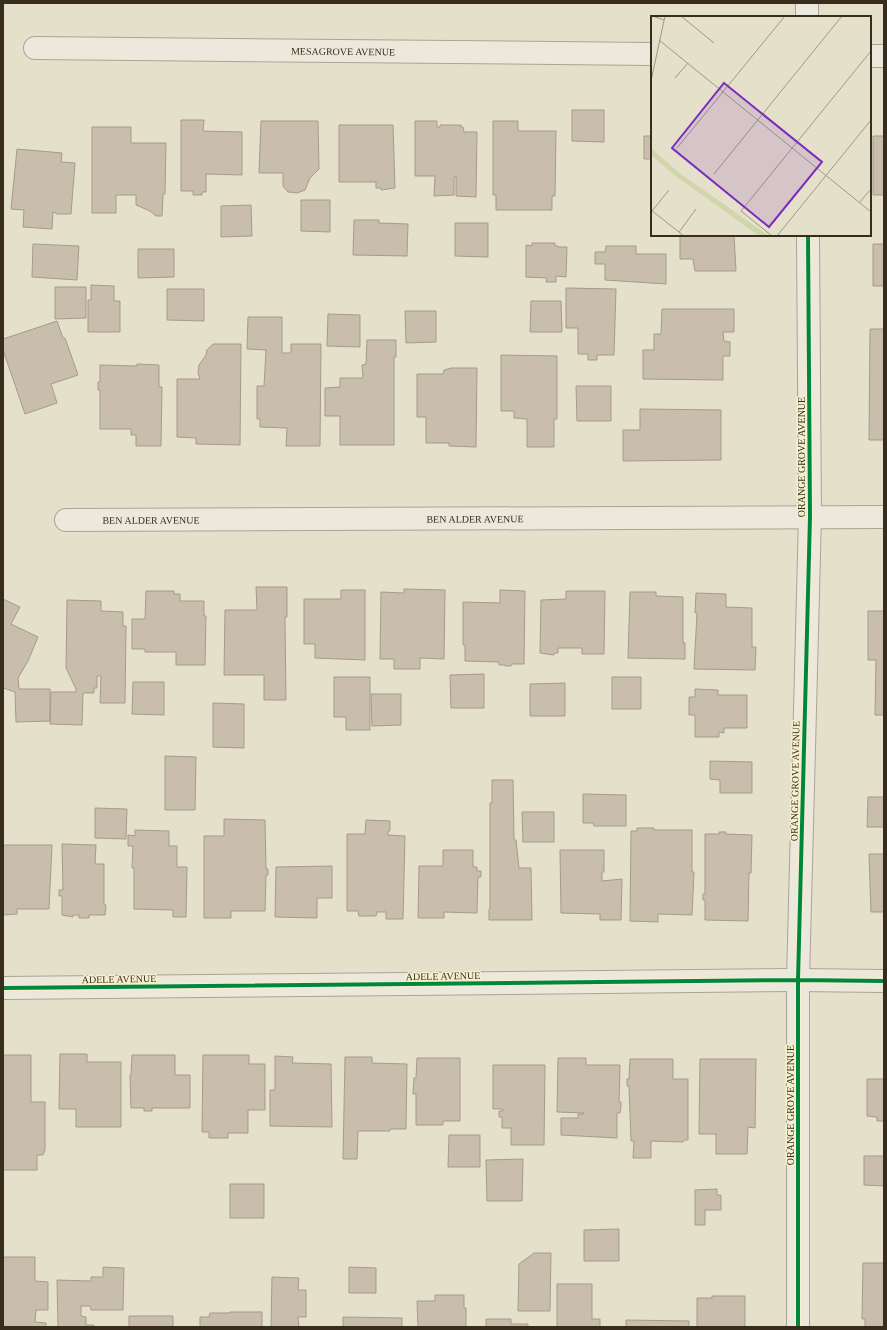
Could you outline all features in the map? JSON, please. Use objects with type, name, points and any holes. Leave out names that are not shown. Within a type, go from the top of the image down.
[{"type":"street","points":[[807,16],[808,3]]},
{"type":"street","name":"MESAGROVE AVENUE","points":[[34,48],[651,54]]},
{"type":"street","points":[[871,56],[884,56]]},
{"type":"street","name":"ORANGE GROVE AVENUE","points":[[798,1327],[798,980],[810,516],[808,236]]},
{"type":"street","name":"BEN ALDER AVENUE","points":[[66,520],[810,516],[884,517]]},
{"type":"street","name":"ADELE AVENUE","points":[[3,988],[798,980],[884,981]]},
{"type":"building","points":[[572,110],[604,110],[604,142],[572,141]]},
{"type":"building","points":[[181,120],[204,120],[203,131],[242,132],[242,175],[206,174],[206,192],[202,192],[202,195],[193,195],[193,191],[181,191]]},
{"type":"building","points":[[261,121],[318,121],[319,169],[310,178],[305,190],[297,193],[288,192],[283,186],[283,173],[259,173]]},
{"type":"building","points":[[415,121],[437,121],[437,127],[440,127],[440,125],[461,125],[464,132],[477,132],[476,197],[456,196],[456,176],[454,177],[454,195],[434,196],[435,176],[415,176]]},
{"type":"building","points":[[493,121],[518,121],[518,131],[556,131],[555,196],[552,196],[552,210],[496,210],[496,195],[493,195]]},
{"type":"building","points":[[339,125],[393,125],[395,188],[381,190],[381,188],[376,188],[376,182],[339,182]]},
{"type":"building","points":[[92,127],[131,127],[131,143],[166,143],[165,194],[163,194],[162,216],[156,216],[150,211],[136,205],[136,195],[116,195],[116,213],[92,213]]},
{"type":"building","points":[[644,136],[651,136],[651,159],[644,159]]},
{"type":"building","points":[[873,136],[884,136],[884,195],[873,195]]},
{"type":"building","points":[[17,149],[62,153],[61,162],[75,163],[71,214],[56,214],[53,212],[52,229],[23,227],[24,210],[11,209]]},
{"type":"building","points":[[301,200],[330,200],[330,232],[301,231]]},
{"type":"building","points":[[251,205],[252,236],[221,237],[221,206]]},
{"type":"building","points":[[354,220],[379,220],[379,223],[408,224],[407,256],[353,255]]},
{"type":"building","points":[[455,223],[488,223],[488,257],[455,256]]},
{"type":"building","points":[[680,236],[734,236],[736,271],[695,271],[693,259],[680,259]]},
{"type":"building","points":[[532,243],[555,243],[555,246],[558,247],[567,247],[566,277],[556,276],[556,282],[546,282],[547,278],[526,277],[526,245],[532,246]]},
{"type":"building","points":[[33,244],[79,246],[77,280],[32,277]]},
{"type":"building","points":[[873,244],[884,244],[884,286],[873,286]]},
{"type":"building","points":[[606,246],[636,246],[636,254],[666,254],[666,284],[605,280],[605,264],[595,264],[595,252],[605,252]]},
{"type":"building","points":[[138,249],[174,249],[174,277],[138,278]]},
{"type":"building","points":[[91,285],[114,286],[114,301],[120,301],[120,332],[88,332],[88,300],[91,300]]},
{"type":"building","points":[[55,287],[86,287],[86,318],[55,319]]},
{"type":"building","points":[[566,288],[616,289],[614,355],[597,355],[597,360],[588,360],[588,354],[578,354],[578,328],[566,328]]},
{"type":"building","points":[[167,289],[204,289],[204,321],[167,320]]},
{"type":"building","points":[[531,301],[561,301],[562,332],[530,332]]},
{"type":"building","points":[[662,309],[734,309],[734,332],[723,332],[724,341],[730,342],[730,356],[723,356],[723,380],[643,379],[643,350],[654,350],[654,334],[661,334]]},
{"type":"building","points":[[405,311],[436,311],[436,342],[406,343]]},
{"type":"building","points":[[328,314],[360,315],[360,347],[327,346]]},
{"type":"building","points":[[248,317],[282,317],[282,353],[291,353],[291,344],[321,344],[320,446],[286,446],[287,428],[260,427],[260,419],[257,419],[257,386],[264,386],[266,350],[247,349]]},
{"type":"building","points":[[57,321],[63,338],[65,338],[78,375],[51,384],[57,403],[25,414],[3,350],[3,339]]},
{"type":"building","points":[[870,329],[884,329],[884,440],[869,440]]},
{"type":"building","points":[[367,340],[396,340],[396,357],[394,357],[394,445],[340,445],[340,416],[325,416],[325,388],[340,387],[340,378],[363,378],[362,365],[366,364]]},
{"type":"building","points":[[213,344],[241,344],[240,445],[196,444],[196,438],[177,437],[177,379],[200,379],[198,373],[199,365],[206,355],[207,350]]},
{"type":"building","points":[[501,355],[557,356],[557,419],[554,419],[554,447],[527,447],[527,419],[514,418],[514,411],[501,411]]},
{"type":"building","points":[[137,364],[159,365],[159,387],[162,387],[161,446],[136,446],[136,435],[131,435],[131,429],[100,429],[100,390],[98,390],[98,382],[100,382],[100,365],[137,366]]},
{"type":"building","points":[[451,368],[477,368],[476,447],[449,446],[449,443],[426,443],[426,417],[417,417],[417,374],[443,374],[444,370]]},
{"type":"building","points":[[576,386],[611,386],[611,421],[577,421]]},
{"type":"building","points":[[640,409],[721,410],[721,460],[623,461],[623,430],[640,430]]},
{"type":"building","points":[[256,587],[287,587],[287,617],[285,617],[286,700],[264,700],[264,675],[224,675],[225,610],[257,610]]},
{"type":"building","points":[[404,589],[445,590],[444,659],[420,658],[420,669],[394,669],[394,659],[380,659],[381,592],[404,593]]},
{"type":"building","points":[[341,590],[365,590],[365,660],[315,658],[315,644],[304,644],[304,599],[341,599]]},
{"type":"building","points":[[500,590],[525,591],[524,664],[512,664],[511,666],[505,666],[499,665],[499,662],[465,661],[465,645],[463,645],[463,602],[500,603]]},
{"type":"building","points":[[146,591],[174,591],[174,594],[180,594],[180,601],[204,601],[204,616],[206,616],[205,665],[176,665],[176,652],[145,652],[145,649],[132,649],[132,619],[145,619]]},
{"type":"building","points":[[566,591],[605,591],[604,654],[582,654],[582,648],[558,648],[558,653],[554,653],[554,655],[540,653],[541,600],[566,599]]},
{"type":"building","points":[[630,592],[656,592],[656,596],[683,597],[683,643],[685,643],[685,659],[628,658]]},
{"type":"building","points":[[696,593],[726,594],[726,607],[752,608],[752,647],[756,647],[755,670],[694,669],[697,613],[695,613]]},
{"type":"building","points":[[3,599],[20,607],[11,624],[38,637],[28,661],[18,678],[19,689],[50,689],[50,721],[16,722],[15,692],[3,688]]},
{"type":"building","points":[[67,600],[101,601],[101,611],[123,612],[123,626],[126,626],[125,703],[100,703],[101,676],[97,676],[97,688],[94,688],[94,693],[83,693],[82,725],[50,724],[51,692],[76,692],[66,668]]},
{"type":"building","points":[[868,611],[884,611],[884,715],[875,715],[876,660],[868,660]]},
{"type":"building","points":[[484,674],[484,708],[451,708],[450,675]]},
{"type":"building","points":[[334,677],[370,677],[370,730],[346,730],[346,717],[334,717]]},
{"type":"building","points":[[612,677],[641,677],[641,709],[612,709]]},
{"type":"building","points":[[133,682],[164,682],[164,715],[132,714]]},
{"type":"building","points":[[565,683],[565,716],[530,716],[530,684]]},
{"type":"building","points":[[695,689],[718,690],[718,695],[747,695],[747,728],[724,728],[724,733],[719,732],[719,737],[695,737],[695,715],[689,715],[689,697],[695,697]]},
{"type":"building","points":[[371,694],[401,694],[401,725],[372,726]]},
{"type":"building","points":[[213,703],[244,704],[244,748],[213,747]]},
{"type":"building","points":[[165,756],[196,757],[195,810],[165,810]]},
{"type":"building","points":[[710,761],[752,762],[752,793],[720,793],[720,780],[710,779]]},
{"type":"building","points":[[492,780],[513,780],[514,840],[516,840],[519,868],[531,868],[532,920],[489,920],[490,803],[492,803]]},
{"type":"building","points":[[583,794],[626,795],[626,826],[594,826],[593,823],[583,823]]},
{"type":"building","points":[[868,797],[884,797],[884,827],[867,827]]},
{"type":"building","points":[[95,808],[127,809],[126,839],[95,838]]},
{"type":"building","points":[[522,812],[554,812],[554,842],[523,842]]},
{"type":"building","points":[[224,819],[265,820],[266,869],[268,869],[268,875],[266,875],[265,911],[231,911],[231,918],[204,918],[204,836],[224,836]]},
{"type":"building","points":[[366,820],[390,821],[390,831],[388,831],[388,835],[405,836],[403,919],[386,919],[386,912],[377,912],[376,916],[359,916],[358,911],[347,911],[347,834],[365,834]]},
{"type":"building","points":[[637,828],[654,828],[654,830],[692,830],[692,872],[694,872],[692,915],[658,914],[658,922],[630,921],[631,831],[637,831]]},
{"type":"building","points":[[135,830],[169,831],[169,846],[177,846],[177,867],[187,867],[186,917],[173,917],[173,910],[134,909],[134,868],[132,868],[133,846],[128,846],[128,835],[135,836]]},
{"type":"building","points":[[719,832],[726,832],[725,834],[752,835],[751,873],[749,873],[748,921],[705,920],[705,900],[703,900],[703,894],[705,894],[705,834],[719,834]]},
{"type":"building","points":[[62,844],[96,845],[95,864],[104,864],[105,915],[89,915],[89,918],[79,918],[79,915],[73,915],[73,917],[62,915],[62,896],[59,896],[59,890],[63,890]]},
{"type":"building","points":[[3,845],[52,845],[49,909],[17,909],[17,914],[3,915]]},
{"type":"building","points":[[443,850],[473,850],[473,867],[477,867],[477,871],[481,871],[481,877],[478,877],[477,913],[444,912],[444,918],[418,918],[419,866],[443,866]]},
{"type":"building","points":[[560,850],[604,850],[604,872],[602,872],[602,881],[622,879],[621,920],[600,920],[600,914],[561,913]]},
{"type":"building","points":[[869,854],[884,854],[884,912],[871,912]]},
{"type":"building","points":[[332,866],[332,898],[317,898],[317,918],[275,917],[276,867]]},
{"type":"building","points":[[60,1054],[87,1054],[87,1062],[121,1062],[121,1127],[76,1127],[76,1109],[59,1109]]},
{"type":"building","points":[[3,1055],[31,1055],[31,1102],[45,1102],[45,1150],[43,1155],[37,1155],[37,1170],[3,1170]]},
{"type":"building","points":[[132,1055],[175,1055],[175,1075],[190,1075],[190,1108],[152,1108],[152,1111],[144,1111],[144,1108],[131,1108],[130,1075]]},
{"type":"building","points":[[203,1055],[249,1055],[249,1064],[265,1064],[265,1110],[248,1110],[248,1133],[228,1133],[228,1138],[209,1138],[209,1132],[202,1132]]},
{"type":"building","points":[[275,1056],[293,1057],[292,1063],[331,1064],[332,1127],[270,1126],[270,1090],[275,1090]]},
{"type":"building","points":[[345,1057],[372,1057],[372,1063],[407,1064],[406,1129],[390,1129],[390,1131],[358,1131],[357,1159],[343,1159]]},
{"type":"building","points":[[417,1058],[460,1058],[460,1121],[443,1121],[443,1125],[416,1125],[416,1094],[413,1094],[414,1078],[416,1078]]},
{"type":"building","points":[[558,1058],[586,1058],[586,1065],[620,1065],[619,1102],[621,1102],[621,1107],[620,1113],[617,1113],[617,1138],[561,1135],[561,1118],[578,1118],[578,1114],[584,1113],[557,1112]]},
{"type":"building","points":[[630,1059],[673,1059],[673,1079],[688,1079],[688,1140],[684,1140],[683,1142],[651,1141],[651,1158],[633,1158],[634,1141],[631,1141],[629,1086],[627,1086],[627,1079],[629,1079]]},
{"type":"building","points":[[700,1059],[756,1059],[755,1128],[748,1127],[747,1154],[716,1154],[716,1134],[699,1134]]},
{"type":"building","points":[[493,1065],[545,1065],[544,1145],[511,1145],[511,1128],[502,1128],[502,1117],[499,1117],[499,1111],[503,1111],[503,1109],[493,1109]]},
{"type":"building","points":[[867,1079],[884,1079],[884,1121],[877,1121],[877,1117],[867,1116]]},
{"type":"building","points":[[449,1135],[480,1135],[480,1167],[448,1167]]},
{"type":"building","points":[[864,1156],[884,1156],[884,1186],[864,1185]]},
{"type":"building","points":[[523,1159],[522,1201],[487,1201],[486,1160]]},
{"type":"building","points":[[230,1184],[264,1184],[264,1218],[230,1218]]},
{"type":"building","points":[[717,1189],[717,1195],[721,1195],[721,1210],[705,1210],[705,1225],[695,1225],[695,1190]]},
{"type":"building","points":[[619,1229],[619,1261],[584,1261],[584,1230]]},
{"type":"building","points":[[534,1253],[551,1253],[550,1311],[518,1311],[519,1264]]},
{"type":"building","points":[[3,1257],[35,1257],[35,1281],[48,1282],[48,1310],[36,1310],[35,1322],[46,1323],[46,1327],[3,1327]]},
{"type":"building","points":[[863,1263],[884,1263],[884,1327],[865,1327],[865,1319],[862,1319]]},
{"type":"building","points":[[103,1267],[124,1268],[123,1310],[91,1310],[90,1306],[81,1306],[81,1316],[86,1317],[86,1325],[94,1325],[94,1327],[58,1327],[57,1280],[91,1281],[91,1277],[103,1277]]},
{"type":"building","points":[[349,1267],[376,1268],[376,1293],[349,1293]]},
{"type":"building","points":[[272,1277],[299,1278],[298,1290],[306,1290],[306,1317],[298,1317],[299,1327],[271,1327]]},
{"type":"building","points":[[557,1284],[592,1284],[592,1319],[600,1319],[600,1327],[557,1327]]},
{"type":"building","points":[[435,1295],[464,1295],[466,1327],[418,1327],[417,1301],[435,1301]]},
{"type":"building","points":[[712,1296],[745,1296],[745,1327],[697,1327],[697,1298],[712,1298]]},
{"type":"building","points":[[262,1312],[262,1327],[200,1327],[200,1317],[209,1317],[210,1313]]},
{"type":"building","points":[[129,1316],[173,1316],[173,1327],[129,1327]]},
{"type":"building","points":[[343,1317],[402,1318],[402,1327],[343,1327]]},
{"type":"building","points":[[486,1319],[511,1319],[511,1324],[528,1324],[528,1327],[486,1327]]},
{"type":"building","points":[[626,1320],[689,1321],[689,1327],[626,1327]]},
{"type":"cycle path","points":[[798,1327],[798,980],[810,516],[808,236]]},
{"type":"cycle path","points":[[3,988],[798,980],[884,981]]}]
